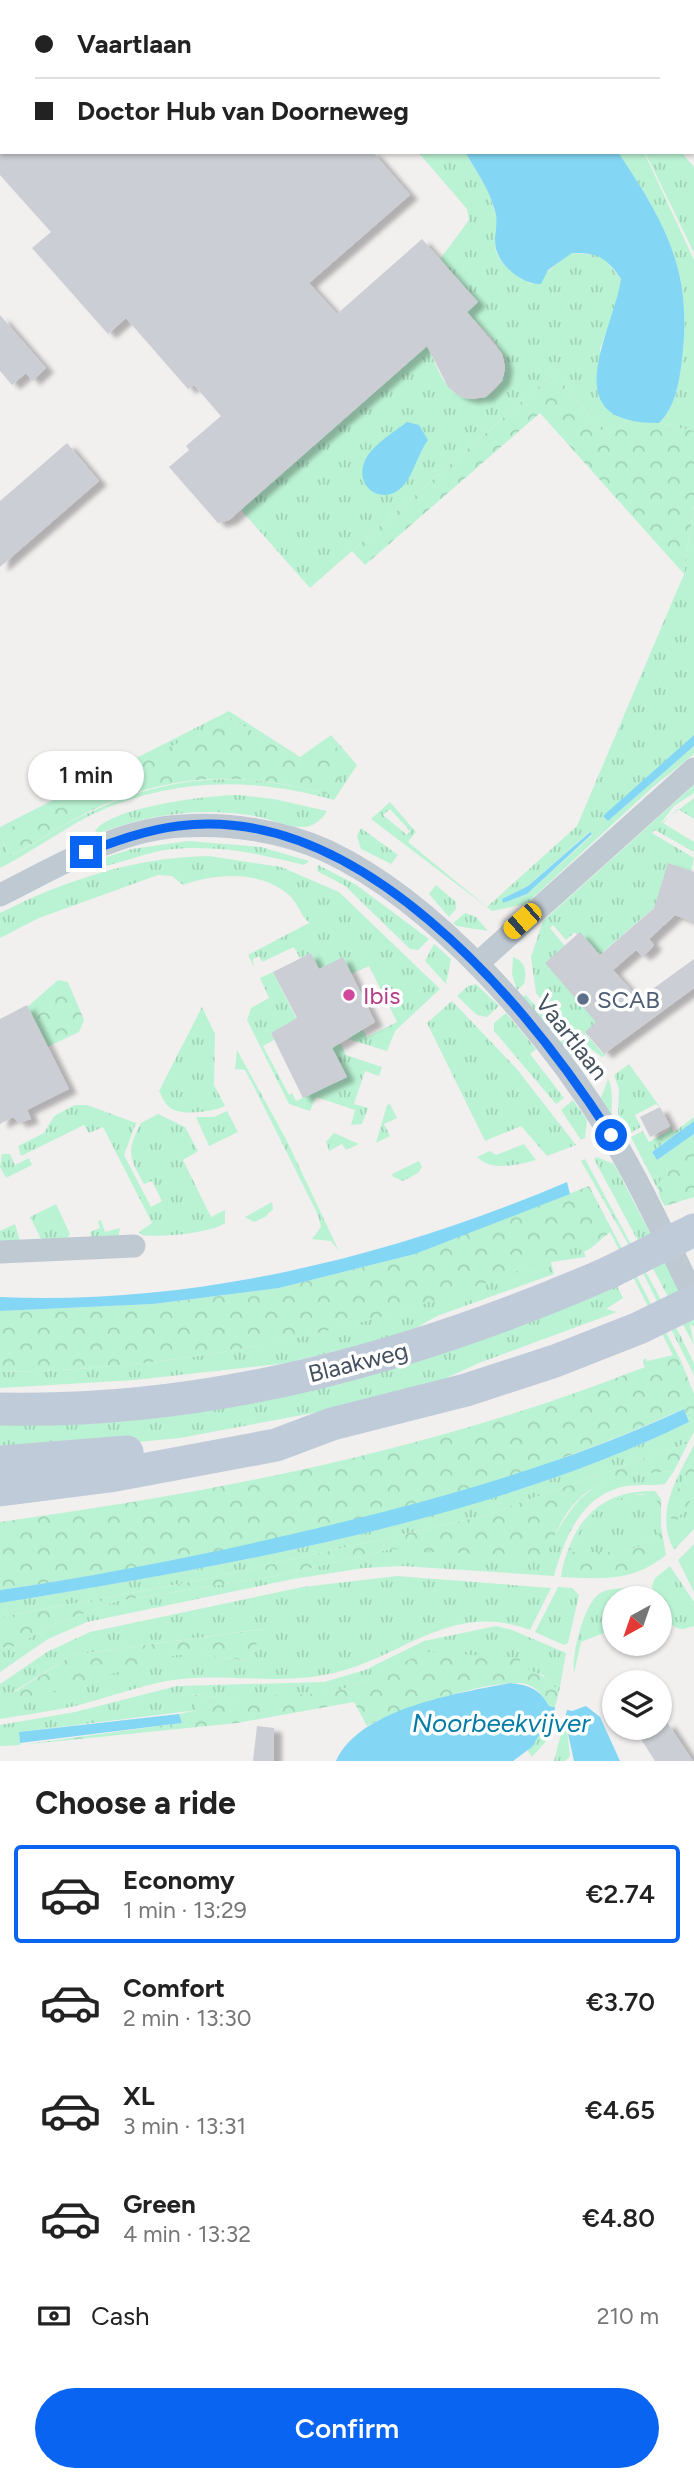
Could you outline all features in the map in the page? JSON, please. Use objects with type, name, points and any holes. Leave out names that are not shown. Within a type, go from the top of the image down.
[{"type":"main road","name":"Blaakweg","points":[[0,1409],[138,1403],[206,1394],[340,1368],[436,1341],[526,1308],[610,1272],[694,1230]]},
{"type":"main road","points":[[0,1490],[110,1476],[257,1450],[332,1424],[466,1390],[555,1361],[639,1328],[694,1299]]},
{"type":"main road","points":[[0,1462],[115,1453],[271,1429],[332,1424]]},
{"type":"street","points":[[477,964],[656,800],[694,769]]},
{"type":"street","name":"Vaartlaan","points":[[0,895],[86,852],[136,834],[180,825],[226,826],[260,831],[327,851],[394,894],[441,930],[477,964],[547,1043],[611,1135],[694,1299]]},
{"type":"street","points":[[0,1252],[134,1247]]},
{"type":"green space","points":[[420,154],[466,154],[482,181],[497,220],[496,251],[508,268],[526,281],[531,284],[571,253],[601,255],[621,279],[617,303],[600,349],[612,412],[628,420],[606,436],[554,373],[310,588],[241,510],[427,346],[446,384],[464,398],[482,398],[498,387],[503,379],[505,369],[501,353],[493,340],[467,312],[477,302],[440,259],[469,220],[467,209]]},
{"type":"green space","points":[[619,154],[645,154],[694,260],[694,431],[659,423],[672,404],[677,390],[684,335],[684,306],[674,254],[664,229]]},
{"type":"green space","points":[[646,154],[683,154],[694,167],[694,253]]},
{"type":"green space","points":[[554,373],[606,436],[628,420],[659,423],[694,431],[694,505],[684,574],[540,413],[365,565],[352,551]]},
{"type":"green space","points":[[694,505],[694,735],[604,816],[608,821],[694,746],[694,754],[653,787],[526,904],[492,911],[371,819],[390,802],[416,832],[408,842],[487,907],[577,826],[684,574]],"holes":[[[390,809],[410,831],[407,835],[383,815]],[[589,832],[592,835],[527,894],[503,903],[502,899],[528,886]]]},
{"type":"green space","points":[[229,711],[300,757],[331,735],[357,765],[334,800],[273,787],[242,785],[212,784],[153,793],[93,814],[0,868],[0,827]],"holes":[[[229,717],[301,761],[327,794],[295,786],[234,779],[176,784],[147,791],[86,814],[10,856],[3,843]]]},
{"type":"green space","points":[[229,717],[301,761],[332,742],[351,765],[327,794],[264,781],[234,779],[174,783],[144,790],[84,814],[10,856],[3,843],[6,841],[2,832]]},
{"type":"green space","points":[[694,785],[694,793],[674,806],[660,824],[671,816],[663,823],[694,842],[694,852],[655,830],[652,833],[694,858],[691,872],[669,864],[657,905],[597,957],[575,932],[566,940],[553,925],[550,928],[565,946],[597,1022],[585,1033],[603,1054],[607,1054],[602,1057],[566,1031],[536,993],[531,957],[543,921]]},
{"type":"green space","points":[[239,795],[274,799],[327,811],[316,823],[305,827],[255,816],[191,812],[135,821],[99,833],[95,831],[120,815],[140,809],[184,800]]},
{"type":"green space","points":[[694,798],[694,819],[679,810]]},
{"type":"green space","points":[[361,828],[398,855],[391,864],[361,849],[357,836]]},
{"type":"green space","points":[[188,841],[261,847],[309,861],[304,865],[236,851],[183,848],[86,868],[87,863],[132,849]]},
{"type":"green space","points":[[209,856],[281,867],[339,892],[440,989],[395,1031],[387,1051],[348,1039],[362,1028],[367,1037],[397,1022],[369,966],[351,974],[318,970],[311,953],[300,958],[294,947],[262,962],[259,956],[253,959],[254,967],[248,955],[309,923],[293,899],[279,888],[253,878],[238,876],[210,878],[183,885],[172,876],[158,875],[39,918],[0,938],[0,913],[50,890],[128,866],[181,857]]},
{"type":"green space","points":[[318,865],[355,884],[429,939],[418,950],[410,949],[344,885],[317,871]]},
{"type":"green space","points":[[436,885],[456,902],[456,909],[449,917],[429,894]]},
{"type":"green space","points":[[465,913],[476,917],[488,931],[453,923]]},
{"type":"green space","points":[[434,944],[451,959],[446,984],[425,961]]},
{"type":"green space","points":[[513,957],[521,962],[525,972],[524,984],[517,990],[512,975]]},
{"type":"green space","points":[[273,972],[297,1020],[271,1033],[274,1040],[263,1046],[289,1095],[292,1093],[296,1101],[347,1077],[330,1044],[335,1041],[341,1044],[346,1055],[382,1067],[379,1076],[365,1071],[354,1104],[368,1108],[362,1124],[351,1125],[355,1110],[316,1097],[310,1111],[289,1104],[247,1020],[251,1008],[269,998],[260,978]]},
{"type":"green space","points":[[58,980],[68,982],[84,1020],[79,1032],[45,1048],[26,1008]]},
{"type":"green space","points":[[476,984],[499,1006],[487,1017],[477,1015],[457,996],[468,986]]},
{"type":"green space","points":[[526,995],[562,1037],[595,1059],[572,1058],[522,997]]},
{"type":"green space","points":[[452,1001],[516,1068],[576,1145],[547,1156],[521,1126],[485,1141],[427,1023]]},
{"type":"green space","points":[[202,1007],[215,1034],[214,1085],[225,1106],[204,1112],[179,1111],[167,1105],[159,1091]]},
{"type":"green space","points":[[506,1013],[536,1049],[530,1054],[564,1098],[556,1104],[494,1031],[494,1023]]},
{"type":"green space","points":[[237,1050],[286,1139],[339,1251],[331,1241],[312,1239],[321,1227],[318,1215],[245,1070],[235,1069]]},
{"type":"green space","points":[[629,1064],[660,1107],[656,1104],[635,1115],[641,1127],[629,1134],[618,1114],[619,1089],[614,1075]]},
{"type":"green space","points":[[608,1079],[611,1090],[614,1122],[601,1098]]},
{"type":"green space","points":[[573,1100],[587,1120],[585,1138],[581,1140],[561,1110]]},
{"type":"green space","points":[[390,1104],[397,1118],[384,1124],[390,1136],[376,1143],[387,1105]]},
{"type":"green space","points":[[75,1105],[87,1105],[136,1123],[124,1155],[151,1207],[162,1201],[152,1181],[144,1184],[135,1167],[131,1147],[136,1133],[141,1123],[158,1114],[185,1127],[198,1151],[183,1160],[211,1217],[225,1210],[225,1223],[209,1230],[185,1234],[142,1235],[139,1232],[152,1223],[103,1127],[89,1133],[84,1125],[21,1156],[18,1146],[44,1133],[54,1116]]},
{"type":"green space","points":[[227,1111],[238,1132],[209,1146],[196,1117],[214,1117]]},
{"type":"green space","points":[[694,1117],[694,1121],[652,1152],[657,1160],[694,1134],[694,1148],[667,1170],[658,1190],[631,1137],[643,1131],[649,1142],[670,1130],[670,1126],[674,1132]]},
{"type":"green space","points":[[334,1133],[359,1144],[346,1150],[342,1144],[329,1151],[326,1142]]},
{"type":"green space","points":[[524,1144],[536,1160],[497,1166],[477,1157],[490,1151],[496,1155]]},
{"type":"green space","points":[[694,1148],[694,1197],[665,1206],[658,1188],[660,1180],[671,1166]]},
{"type":"green space","points":[[2,1154],[10,1154],[15,1165],[29,1158],[32,1165],[6,1178],[0,1167]]},
{"type":"green space","points":[[597,1157],[614,1164],[694,1318],[694,1327],[690,1324],[694,1345],[594,1159]]},
{"type":"green space","points":[[585,1159],[681,1337],[694,1363],[694,1375],[631,1249],[581,1161]]},
{"type":"green space","points":[[419,1161],[422,1167],[418,1173],[403,1181],[393,1177],[392,1174]]},
{"type":"green space","points":[[589,1186],[681,1361],[694,1394],[694,1411],[686,1415],[683,1409],[602,1443],[519,1473],[348,1523],[174,1561],[0,1590],[0,1522],[165,1496],[327,1464],[486,1422],[645,1367],[643,1360],[646,1358],[647,1361],[673,1355],[610,1232],[591,1248],[586,1242],[445,1297],[373,1319],[300,1337],[151,1362],[0,1372],[0,1311],[153,1304],[279,1288],[415,1254]]},
{"type":"green space","points":[[272,1202],[273,1209],[265,1217],[254,1222],[245,1217]]},
{"type":"green space","points":[[56,1204],[70,1234],[64,1242],[43,1243],[30,1217]]},
{"type":"green space","points":[[101,1220],[105,1232],[120,1228],[118,1238],[92,1239],[90,1232],[100,1228],[98,1221]]},
{"type":"green space","points":[[15,1224],[20,1241],[0,1246],[0,1231]]},
{"type":"green space","points":[[586,1241],[591,1248],[584,1252],[586,1257],[551,1262],[554,1274],[437,1316],[397,1339],[279,1364],[135,1380],[0,1388],[0,1372],[151,1362],[300,1337],[373,1319],[516,1271]]},
{"type":"green space","points":[[616,1284],[623,1298],[606,1309],[617,1312],[479,1363],[429,1386],[361,1404],[180,1438],[0,1455],[0,1421],[49,1420]]},
{"type":"green space","points":[[694,1411],[694,1432],[688,1443],[483,1516],[201,1580],[0,1617],[0,1603],[263,1556],[440,1513],[526,1487],[609,1457],[689,1422],[686,1415]]},
{"type":"green space","points":[[688,1443],[674,1471],[608,1481],[579,1499],[566,1514],[546,1558],[391,1549],[282,1575],[117,1601],[47,1627],[16,1646],[0,1648],[0,1617],[201,1580],[483,1516]]},
{"type":"green space","points":[[694,1445],[694,1459],[680,1485],[674,1520],[694,1496],[694,1529],[674,1550],[668,1536],[667,1509],[675,1483]]},
{"type":"green space","points":[[694,1459],[694,1496],[672,1527],[674,1500]]},
{"type":"green space","points":[[674,1471],[665,1484],[626,1486],[597,1498],[577,1520],[554,1576],[402,1566],[364,1568],[293,1579],[87,1622],[48,1639],[0,1672],[0,1648],[16,1646],[47,1627],[117,1601],[282,1575],[391,1549],[552,1541],[575,1504],[601,1484],[632,1475]]},
{"type":"green space","points":[[640,1491],[655,1491],[661,1499],[661,1526],[666,1555],[641,1570],[616,1577],[561,1577],[570,1545],[584,1520],[603,1503]],"holes":[[[643,1494],[657,1501],[659,1538],[625,1552],[570,1552],[581,1528],[607,1504]]]},
{"type":"green space","points":[[632,1495],[651,1495],[657,1500],[660,1538],[625,1552],[570,1552],[580,1531],[593,1514],[610,1502]]},
{"type":"green space","points":[[694,1544],[694,1592],[678,1560]]},
{"type":"green space","points":[[670,1566],[694,1602],[694,1626],[681,1629],[672,1624],[672,1586],[652,1586],[655,1578]]},
{"type":"green space","points":[[397,1576],[551,1588],[530,1630],[501,1623],[474,1622],[448,1627],[376,1659],[324,1675],[288,1679],[181,1679],[144,1686],[73,1706],[0,1719],[0,1684],[47,1652],[90,1632],[303,1587]],"holes":[[[262,1629],[249,1661],[205,1655],[176,1655],[13,1692],[73,1655]]]},
{"type":"green space","points":[[558,1587],[572,1588],[579,1595],[568,1643],[564,1645],[535,1632]]},
{"type":"green space","points":[[602,1593],[602,1634],[581,1642],[574,1673],[580,1631],[588,1608]]},
{"type":"green space","points":[[496,1626],[566,1653],[559,1692],[543,1675],[515,1667],[520,1659],[369,1680],[331,1693],[308,1696],[220,1698],[189,1694],[198,1710],[19,1732],[20,1745],[0,1746],[0,1725],[75,1712],[177,1686],[324,1682],[365,1670],[424,1641]]},
{"type":"green space","points":[[263,1629],[249,1661],[205,1655],[176,1655],[10,1704],[7,1697],[73,1655]]},
{"type":"green space","points":[[424,1652],[521,1658],[516,1667],[540,1675],[559,1692],[555,1707],[549,1706],[534,1687],[511,1683],[446,1696],[367,1726],[354,1702],[237,1723],[20,1745],[181,1723],[179,1714],[197,1710],[188,1694],[220,1698],[331,1693],[369,1680]]},
{"type":"green space","points":[[545,1723],[551,1725],[548,1739],[532,1757],[528,1751]]},
{"type":"green space","points":[[563,1727],[567,1729],[570,1756],[565,1761],[554,1761]]},
{"type":"water","points":[[466,154],[619,154],[664,229],[674,254],[684,306],[684,335],[677,390],[672,404],[659,423],[627,419],[607,409],[598,393],[597,373],[601,350],[621,279],[616,272],[606,261],[595,255],[572,253],[548,270],[541,284],[534,284],[514,274],[496,249],[495,211]]},
{"type":"water","points":[[407,422],[419,425],[428,440],[409,478],[402,487],[387,495],[372,491],[363,480],[362,472],[367,457],[383,440]]},
{"type":"water","points":[[694,735],[694,746],[608,821],[603,816]]},
{"type":"water","points":[[590,832],[592,834],[527,894],[503,903],[502,899],[528,886]]},
{"type":"water","points":[[694,1121],[694,1134],[657,1160],[652,1152]]},
{"type":"water","points":[[567,1182],[570,1194],[415,1254],[279,1288],[153,1304],[0,1311],[0,1297],[145,1293],[290,1271],[431,1233]]},
{"type":"water","points":[[684,1409],[689,1422],[610,1457],[526,1487],[440,1513],[263,1556],[0,1603],[0,1590],[241,1546],[460,1491],[574,1454]]},
{"type":"water","name":"Noorbeekvijver","points":[[510,1683],[533,1689],[549,1706],[572,1711],[586,1706],[600,1717],[602,1740],[610,1740],[620,1761],[574,1761],[567,1729],[546,1723],[532,1747],[513,1761],[336,1761],[348,1743],[366,1728],[388,1716],[413,1706]]},
{"type":"water","points":[[179,1714],[182,1723],[20,1743],[19,1732]]},
{"type":"pier","points":[[556,1704],[568,1706],[562,1731],[550,1728]]},
{"type":"building","points":[[0,154],[375,154],[410,195],[309,283],[337,314],[422,239],[478,302],[467,312],[502,354],[505,368],[502,381],[486,397],[469,399],[459,396],[448,387],[427,346],[229,520],[218,523],[169,467],[189,450],[186,446],[221,416],[194,385],[188,389],[126,318],[108,334],[32,248],[51,232],[0,175]]},
{"type":"building","points":[[0,315],[46,368],[32,381],[26,373],[12,385],[0,371]]},
{"type":"building","points":[[67,443],[99,481],[0,567],[0,501]]},
{"type":"building","points":[[668,863],[694,872],[694,922],[675,915],[649,939],[654,945],[649,951],[642,956],[636,950],[613,970],[639,999],[694,959],[694,988],[604,1054],[585,1032],[596,1022],[545,963],[580,932],[600,955],[654,908]]},
{"type":"building","points":[[311,953],[319,969],[343,957],[375,1022],[332,1048],[347,1077],[303,1098],[271,1033],[297,1018],[273,972]]},
{"type":"building","points":[[27,1005],[69,1089],[27,1110],[31,1119],[19,1123],[13,1117],[0,1124],[0,1019]]},
{"type":"building","points":[[660,1107],[670,1126],[650,1137],[640,1117]]},
{"type":"building","points":[[257,1726],[274,1728],[274,1761],[253,1761]]},
{"type":"building","points":[[672,1730],[693,1761],[655,1761],[642,1740],[672,1740]]},
{"type":"place","name":"Ibis","points":[[349,995]]},
{"type":"place","name":"SCAB","points":[[583,999]]},
{"type":"route","points":[[86,852],[136,834],[180,825],[226,826],[260,831],[327,851],[394,894],[441,930],[477,964],[547,1043],[611,1135]]}]
